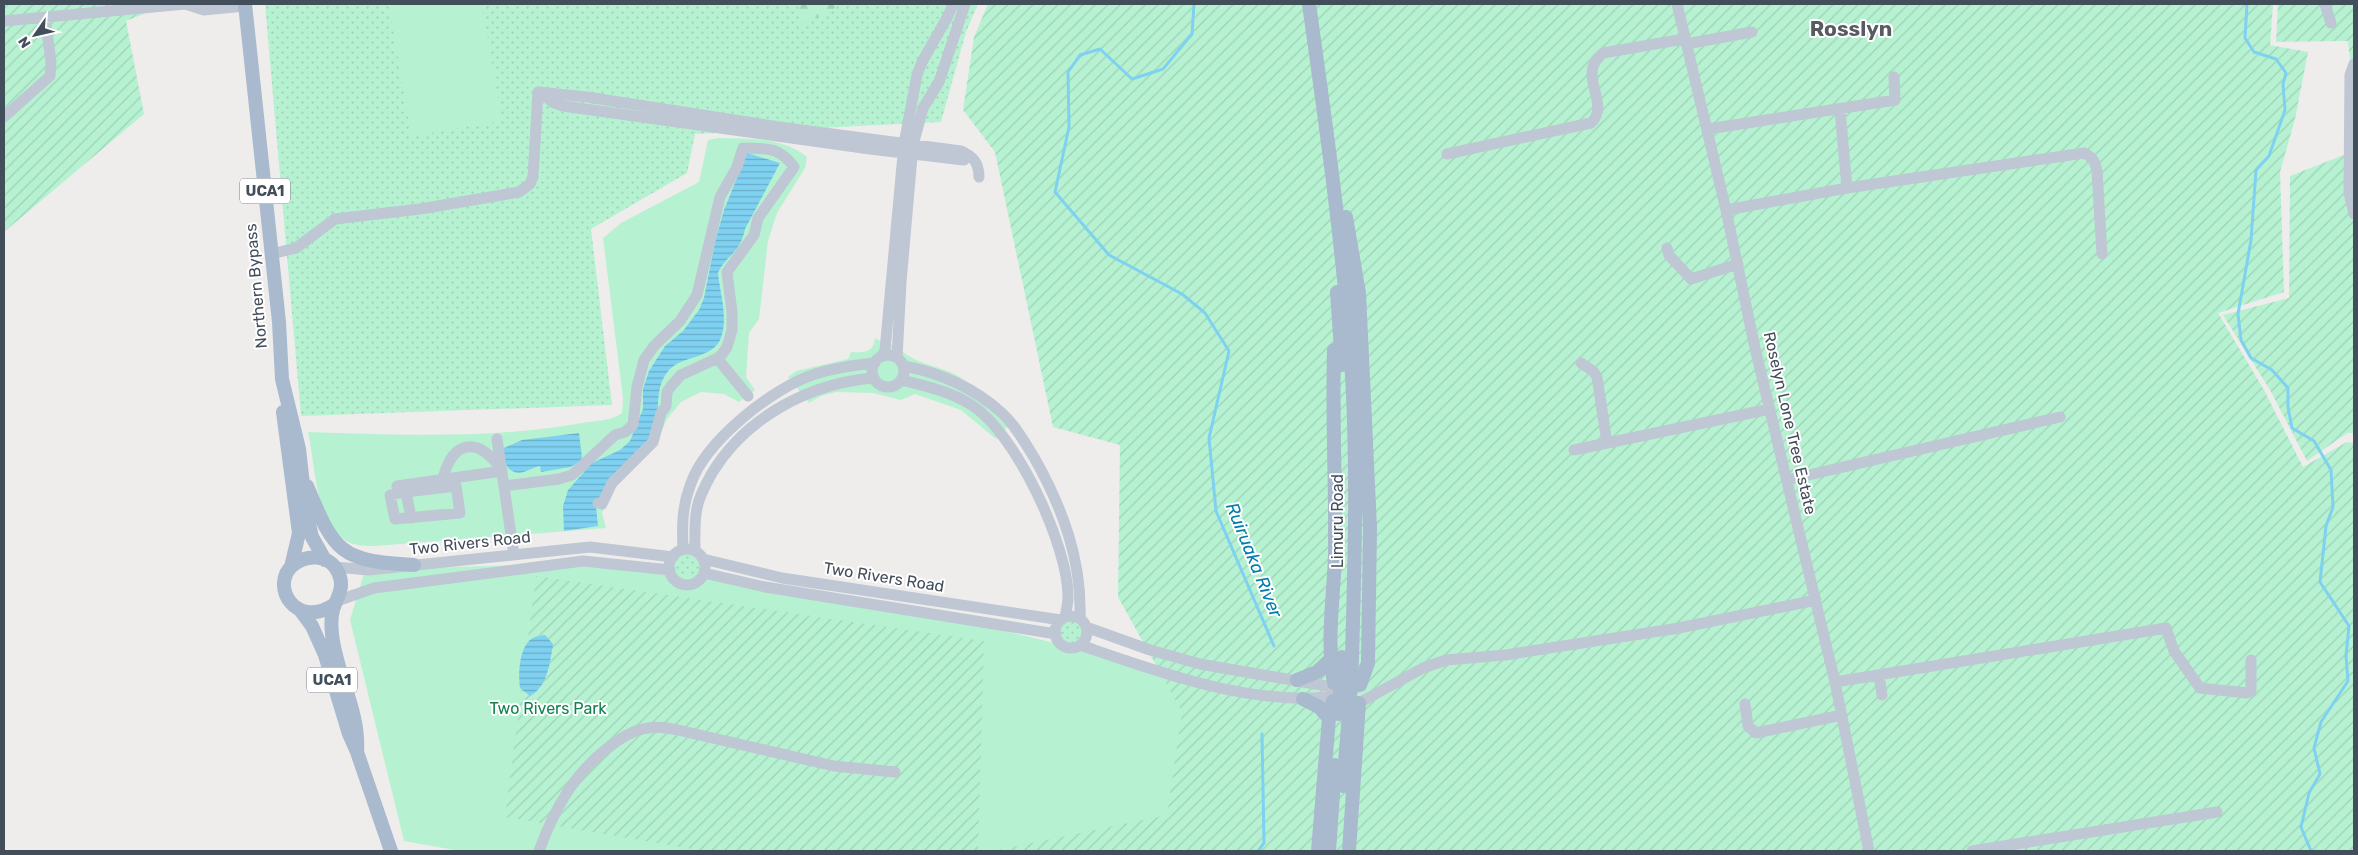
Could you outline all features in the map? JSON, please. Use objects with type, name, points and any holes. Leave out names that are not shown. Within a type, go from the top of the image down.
[{"type":"main road","name":"Limuru Road","points":[[1309,4],[1324,111],[1347,310],[1354,409],[1355,564],[1335,702],[1318,851]]},
{"type":"main road","name":"Northern Bypass","points":[[245,5],[282,379],[293,421],[310,528],[341,581],[332,634],[357,731],[357,752]]},
{"type":"main road","name":"Limuru Road","points":[[1324,111],[1330,121],[1333,136],[1359,293],[1367,426],[1370,528],[1368,664],[1360,685],[1362,694],[1359,703]]},
{"type":"main road","name":"Limuru Road","points":[[1329,851],[1335,702],[1341,658],[1346,572],[1345,406],[1337,317],[1333,191]]},
{"type":"main road","name":"UCA1","points":[[282,379],[281,397],[299,533],[291,567]]},
{"type":"main road","points":[[302,474],[326,528],[347,552],[355,557],[375,563],[414,565]]},
{"type":"main road","points":[[291,567],[299,561],[312,556],[330,563]]},
{"type":"main road","name":"Northern Bypass","points":[[291,567],[285,576],[286,595],[312,626],[325,655],[349,734],[393,850]]},
{"type":"main road","points":[[301,611],[318,613],[336,603]]},
{"type":"main road","points":[[1290,680],[1317,672],[1341,658]]},
{"type":"main road","points":[[1303,699],[1319,708],[1335,702],[1348,678],[1360,685]]},
{"type":"main road","name":"Limuru Road","points":[[1335,702],[1338,851]]},
{"type":"main road","points":[[1335,702],[1346,709],[1359,703],[1349,851]]},
{"type":"street","points":[[4,21],[185,4],[204,10],[245,5]]},
{"type":"street","points":[[953,4],[920,68],[908,149],[885,350],[873,368],[874,378],[882,385],[887,386],[892,386],[904,376],[900,362],[901,274],[908,149],[923,108],[939,82],[966,4]]},
{"type":"street","name":"Roselyn Lone Tree Estate","points":[[1677,4],[1708,129],[1770,409],[1835,682],[1869,851]]},
{"type":"street","points":[[2325,4],[2331,23]]},
{"type":"street","points":[[4,116],[50,76],[51,62],[45,17]]},
{"type":"street","points":[[1447,154],[1591,122],[1599,109],[1592,69],[1599,56],[1603,53],[1752,32]]},
{"type":"street","points":[[2354,64],[2350,75],[2349,193],[2354,214]]},
{"type":"street","points":[[1708,129],[1895,100],[1894,77]]},
{"type":"street","points":[[271,254],[296,248],[335,219],[420,209],[519,192],[530,184],[533,177],[536,96],[538,92],[541,92],[552,102],[563,106],[908,149],[959,158],[970,163],[979,177],[977,164],[971,155],[961,151],[908,149]]},
{"type":"street","points":[[1840,110],[1847,188]]},
{"type":"street","points":[[504,486],[557,479],[572,475],[615,435],[626,432],[633,425],[637,387],[644,360],[654,346],[680,321],[697,295],[720,197],[737,167],[743,148],[772,149],[786,155],[794,167],[758,218],[754,235],[728,272],[732,330],[727,347],[717,358],[681,375],[670,386],[666,392],[666,406],[653,442],[612,483],[602,504],[598,503]]},
{"type":"street","points":[[1726,210],[1847,188],[2084,153],[2095,162],[2097,171],[2102,254]]},
{"type":"street","points":[[1667,248],[1669,255],[1691,279],[1738,264]]},
{"type":"street","points":[[683,550],[683,506],[690,483],[720,439],[745,416],[784,390],[814,375],[879,359],[887,355],[900,362],[960,383],[1003,414],[1022,438],[1042,472],[1068,531],[1081,597],[1086,637],[1080,645],[1071,648],[1066,647],[1060,644],[1056,634],[1056,628],[1063,618],[1068,597],[1058,547],[1040,502],[1006,440],[974,407],[953,395],[901,380]]},
{"type":"street","points":[[717,358],[748,396]]},
{"type":"street","points":[[1581,364],[1593,371],[1597,377],[1607,443]]},
{"type":"street","points":[[695,550],[683,550],[673,557],[670,570],[678,582],[689,584],[699,580],[704,573],[703,559],[695,550],[697,508],[704,486],[727,451],[754,425],[792,401],[824,387],[854,379],[874,378]]},
{"type":"street","points":[[1574,450],[1770,409]]},
{"type":"street","points":[[1787,480],[2060,417]]},
{"type":"street","points":[[498,439],[512,555],[512,570]]},
{"type":"street","points":[[442,480],[446,466],[454,453],[467,447],[478,447],[488,454],[502,472]]},
{"type":"street","points":[[412,518],[403,493],[397,486],[502,472]]},
{"type":"street","points":[[557,479],[571,486]]},
{"type":"street","points":[[456,486],[460,513],[412,518],[395,519],[390,495],[456,486]]},
{"type":"street","name":"Two Rivers Road","points":[[330,563],[361,570],[596,547],[673,557]]},
{"type":"street","name":"Two Rivers Road","points":[[703,559],[782,578],[1063,618]]},
{"type":"street","name":"Two Rivers Road","points":[[336,603],[364,591],[394,586],[590,561],[670,570]]},
{"type":"street","name":"Two Rivers Road","points":[[390,568],[394,586]]},
{"type":"street","name":"Two Rivers Road","points":[[704,573],[765,587],[1056,634]]},
{"type":"street","points":[[1359,703],[1424,668],[1446,660],[1505,655],[1679,628],[1816,600]]},
{"type":"street","points":[[975,622],[976,607]]},
{"type":"street","points":[[1063,618],[1075,616],[1083,622],[1150,650],[1200,664],[1290,680],[1335,702]]},
{"type":"street","points":[[1835,682],[2166,628],[2174,651],[2200,688],[2247,694],[2251,692],[2252,660]]},
{"type":"street","points":[[1080,645],[1193,680],[1283,697],[1335,702]]},
{"type":"street","points":[[1879,674],[1882,695]]},
{"type":"street","points":[[1283,697],[1290,680]]},
{"type":"street","points":[[1745,704],[1748,726],[1756,733],[1842,715]]},
{"type":"street","points":[[539,851],[559,806],[580,773],[604,751],[638,730],[662,727],[834,766],[895,772]]},
{"type":"street","points":[[1972,851],[2217,812]]},
{"type":"green space","points":[[4,4],[151,4],[151,11],[126,21],[144,114],[4,232]]},
{"type":"green space","points":[[265,4],[978,4],[966,32],[941,122],[695,134],[687,173],[591,229],[612,405],[301,416]]},
{"type":"green space","points":[[389,4],[482,4],[502,121],[411,136]]},
{"type":"green space","points":[[798,4],[838,4],[832,11],[801,24]]},
{"type":"green space","points":[[988,4],[2273,4],[2270,45],[2308,52],[2295,119],[2280,172],[2284,292],[2218,313],[2264,390],[2303,467],[2347,442],[2354,443],[2354,851],[993,851],[1167,815],[1182,712],[1118,597],[1120,445],[1053,427],[995,152],[963,110],[974,37]]},
{"type":"green space","points":[[2278,4],[2354,4],[2354,99],[2348,41],[2276,42]]},
{"type":"green space","points":[[719,138],[777,142],[798,150],[807,157],[805,168],[777,213],[768,241],[759,319],[749,333],[746,377],[755,390],[739,402],[724,394],[701,392],[681,402],[667,419],[655,447],[615,483],[602,513],[606,528],[375,546],[361,546],[348,542],[337,533],[329,522],[318,493],[308,432],[445,435],[515,432],[603,420],[622,413],[623,398],[603,238],[621,223],[699,182],[708,140]]},
{"type":"green space","points":[[2354,151],[2354,433],[2347,433],[2307,461],[2270,390],[2223,315],[2289,298],[2290,176]]},
{"type":"green space","points":[[875,338],[887,345],[896,344],[909,356],[958,376],[988,396],[1015,419],[996,439],[961,410],[915,394],[901,400],[873,393],[836,392],[821,396],[809,403],[788,377],[796,371],[848,359],[851,352],[867,351],[872,347]]},
{"type":"green space","points":[[687,551],[697,555],[701,565],[697,575],[687,579],[677,575],[673,565],[677,555]]},
{"type":"green space","name":"Two Rivers Park","points":[[553,564],[711,577],[859,601],[983,626],[1168,671],[1229,688],[1312,851],[460,851],[404,841],[350,620],[365,570]]},
{"type":"green space","points":[[536,576],[984,641],[978,851],[703,851],[505,817]]},
{"type":"green space","points":[[1071,618],[1081,622],[1085,632],[1081,642],[1071,646],[1061,642],[1057,632],[1061,622]]},
{"type":"water","points":[[747,153],[780,163],[745,229],[740,244],[718,273],[724,316],[723,332],[720,340],[716,346],[704,354],[677,364],[665,376],[659,393],[657,420],[652,437],[633,463],[596,506],[598,526],[564,531],[563,506],[568,490],[592,463],[620,450],[630,441],[643,409],[643,389],[649,371],[665,346],[683,331],[699,310],[704,298],[715,242],[724,210]]},
{"type":"water","points":[[579,433],[582,458],[580,462],[570,467],[541,472],[540,466],[518,473],[510,470],[505,462],[504,448],[522,440]]},
{"type":"water","points":[[545,635],[553,644],[549,666],[541,686],[530,696],[520,688],[520,661],[528,642],[534,637]]},
{"type":"waterway","name":"Ruiruaka River","points":[[1194,4],[1192,34],[1163,69],[1132,79],[1100,49],[1080,55],[1068,72],[1069,127],[1055,192],[1109,255],[1182,294],[1205,313],[1229,351],[1209,438],[1216,511],[1274,646]]},
{"type":"waterway","points":[[2247,4],[2245,38],[2254,52],[2276,59],[2286,73],[2283,84],[2285,110],[2269,156],[2256,170],[2251,240],[2238,314],[2241,340],[2251,358],[2272,370],[2288,388],[2288,407],[2292,428],[2314,441],[2331,470],[2333,507],[2326,526],[2320,582],[2349,626],[2346,656],[2348,681],[2321,722],[2314,748],[2320,774],[2309,793],[2301,827],[2311,851]]},
{"type":"waterway","name":"Ruiruaka River","points":[[1258,851],[1264,843],[1262,734]]},
{"type":"district","name":"Rosslyn","points":[[1851,28]]}]
